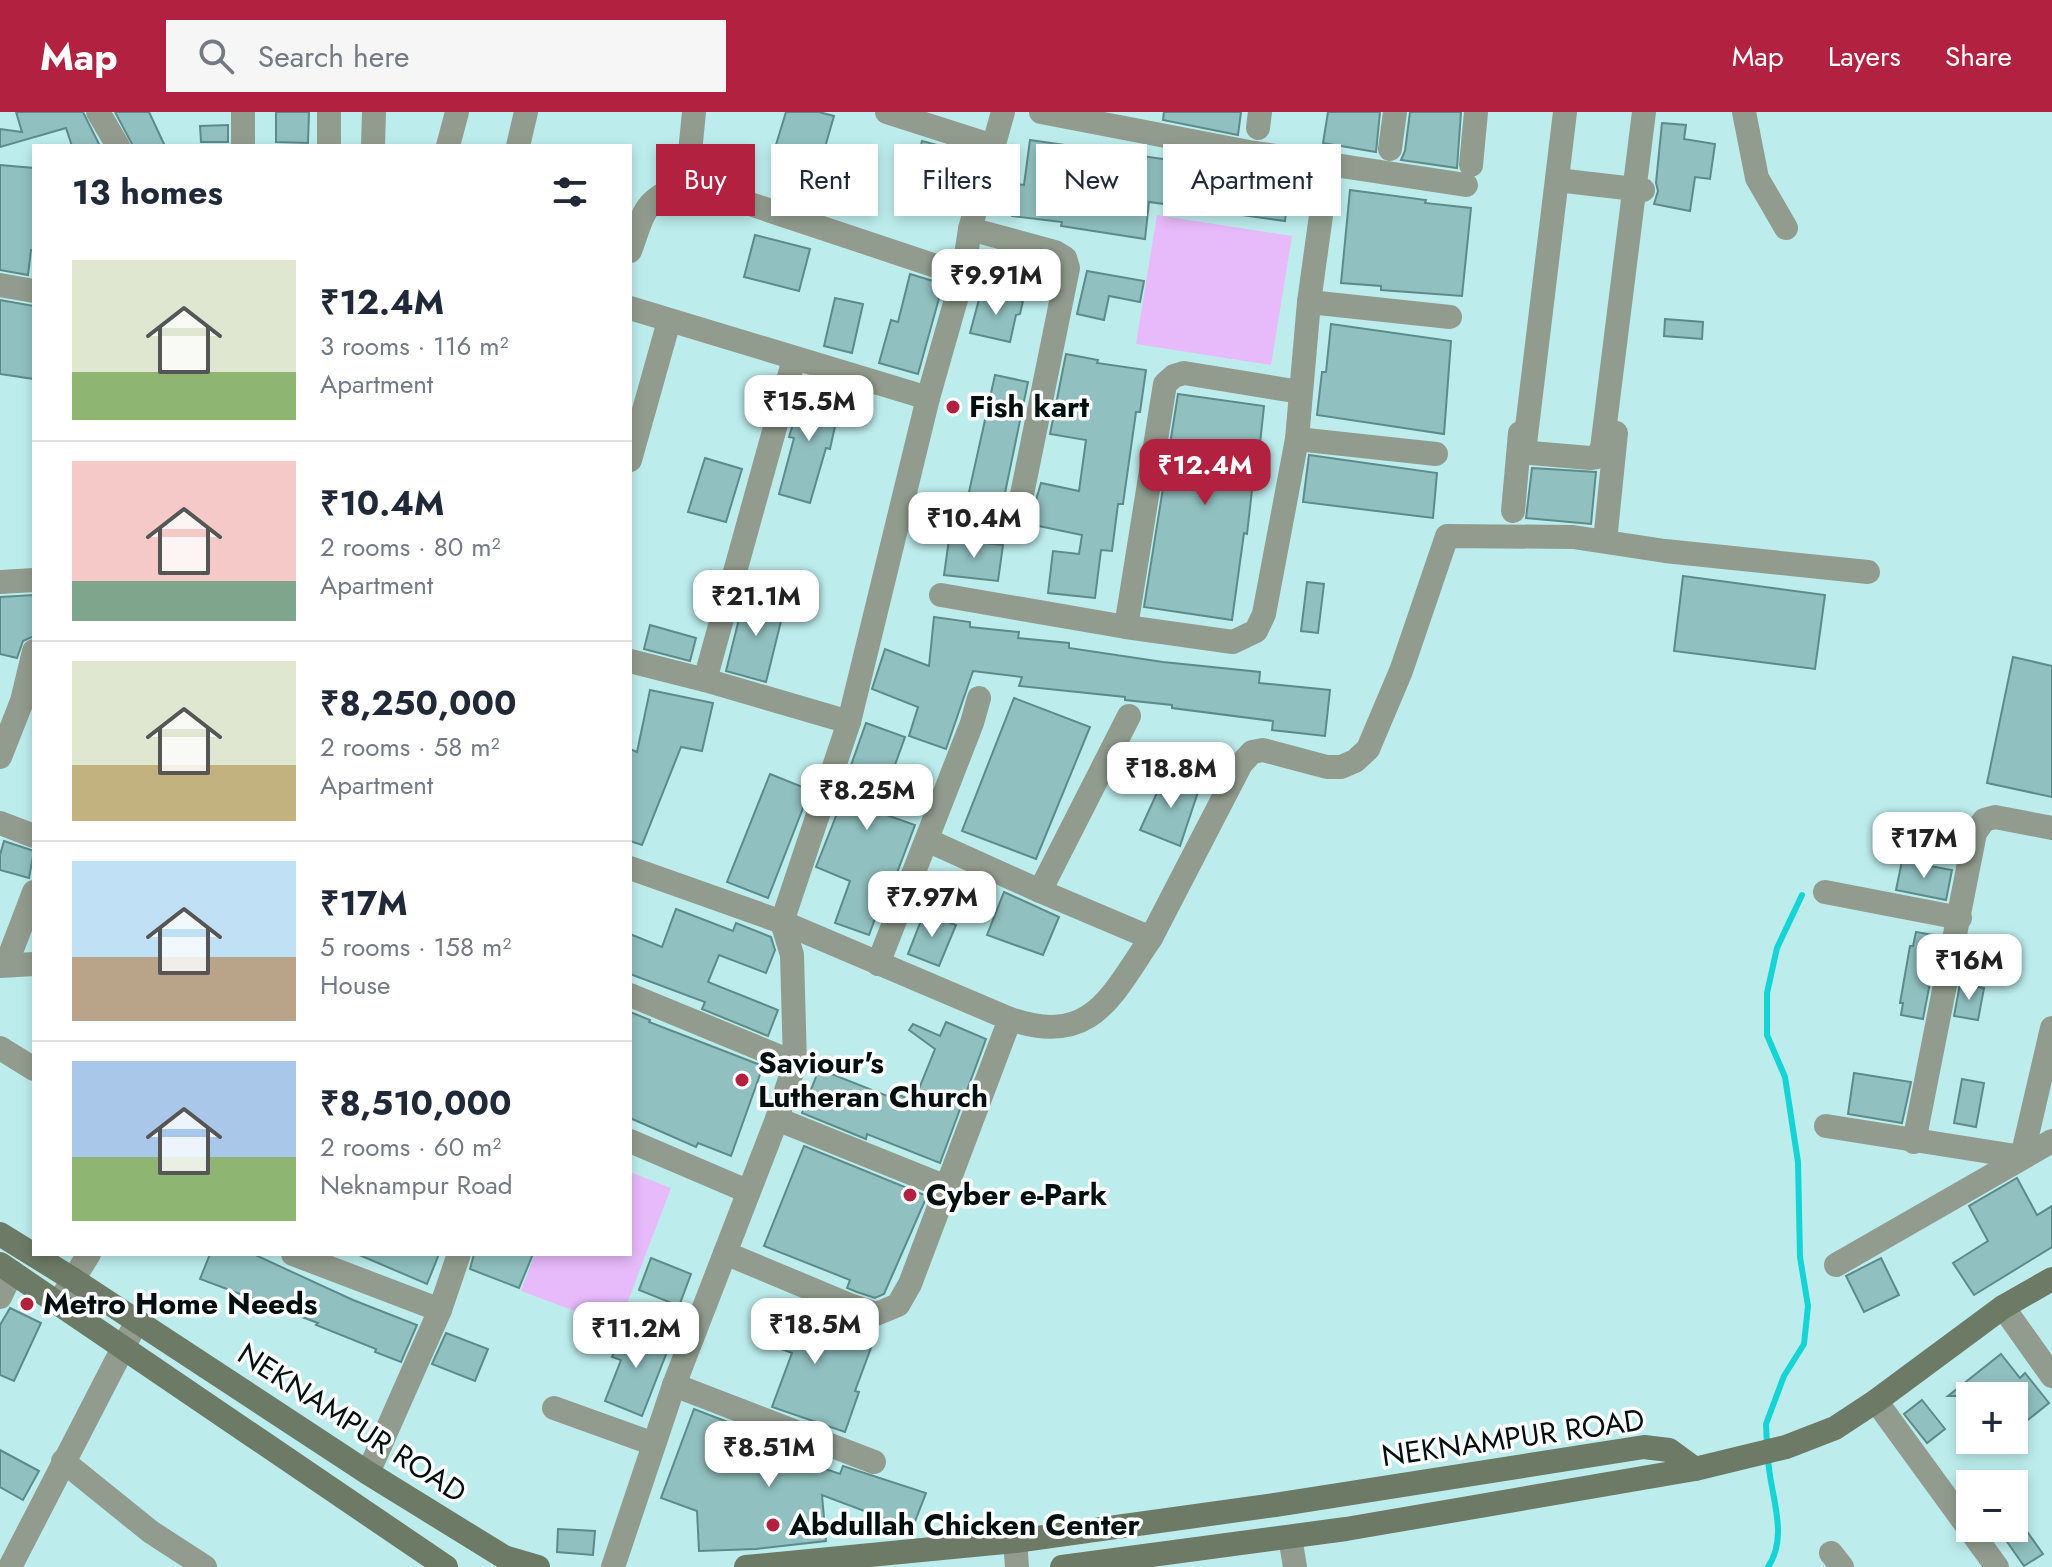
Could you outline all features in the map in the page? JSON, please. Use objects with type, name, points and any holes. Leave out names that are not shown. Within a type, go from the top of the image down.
[{"type":"street","points":[[98,112],[117,144]]},
{"type":"street","points":[[243,112],[243,144]]},
{"type":"street","points":[[329,112],[329,144]]},
{"type":"street","points":[[373,144],[374,112]]},
{"type":"street","points":[[449,144],[457,112]]},
{"type":"street","points":[[518,144],[526,112]]},
{"type":"street","points":[[691,144],[694,112]]},
{"type":"street","points":[[887,112],[987,144]]},
{"type":"street","points":[[994,144],[1003,112]]},
{"type":"street","points":[[1041,112],[1214,144]]},
{"type":"street","points":[[1390,149],[1395,112]]},
{"type":"street","points":[[1341,166],[1469,175],[1476,112]]},
{"type":"street","points":[[1513,511],[1554,112]]},
{"type":"street","points":[[1565,112],[1525,444],[1531,453],[1590,458],[1600,453],[1651,112]]},
{"type":"street","points":[[1638,190],[1644,112]]},
{"type":"street","points":[[1744,112],[1757,178],[1786,228]]},
{"type":"street","points":[[1557,180],[1638,190]]},
{"type":"street","points":[[632,246],[647,205],[656,198]]},
{"type":"street","points":[[755,206],[963,275]]},
{"type":"street","points":[[613,1567],[674,1385],[777,1119],[795,1063],[792,955],[782,922],[849,722],[928,398],[963,275],[974,216]]},
{"type":"street","points":[[941,595],[1233,642],[1256,631],[1264,614],[1297,439],[1309,302],[1321,216]]},
{"type":"street","points":[[970,229],[1055,252],[1065,258],[1068,268],[1019,509]]},
{"type":"street","points":[[0,285],[32,291]]},
{"type":"street","points":[[1605,541],[1626,286]]},
{"type":"street","points":[[1309,302],[1450,317]]},
{"type":"street","points":[[632,309],[928,398]]},
{"type":"street","points":[[632,448],[669,321]]},
{"type":"street","points":[[705,680],[794,359]]},
{"type":"street","points":[[1126,627],[1165,384],[1174,376],[1184,373],[1300,392]]},
{"type":"street","points":[[1297,439],[1436,454]]},
{"type":"street","points":[[632,869],[782,922],[1010,1019],[1029,1026],[1054,1028],[1089,1018],[1106,1002],[1151,938],[1241,764],[1252,752],[1263,750],[1327,767],[1341,767],[1355,761],[1368,749],[1401,671],[1447,536],[1573,537],[1665,551],[1868,572]]},
{"type":"street","points":[[0,582],[32,580]]},
{"type":"street","points":[[0,757],[11,696],[32,655]]},
{"type":"street","points":[[632,662],[849,722]]},
{"type":"street","points":[[878,964],[979,698]]},
{"type":"street","points":[[1040,891],[1129,716]]},
{"type":"street","points":[[1914,1142],[1975,833],[1984,820],[1995,817],[2052,828]]},
{"type":"street","points":[[0,823],[32,835]]},
{"type":"street","points":[[927,840],[1151,938]]},
{"type":"street","points":[[1825,892],[1960,918]]},
{"type":"street","points":[[32,896],[12,918],[3,965],[32,964]]},
{"type":"street","points":[[632,996],[795,1063]]},
{"type":"street","points":[[725,1253],[876,1314],[898,1305],[910,1284],[1010,1019]]},
{"type":"street","points":[[2022,1157],[2052,1028]]},
{"type":"street","points":[[0,1048],[32,1068]]},
{"type":"street","points":[[777,1119],[946,1187]]},
{"type":"street","points":[[1826,1126],[2022,1157]]},
{"type":"street","points":[[1836,1265],[2052,1141]]},
{"type":"street","points":[[632,1142],[747,1191]]},
{"type":"street","points":[[0,1234],[32,1254]]},
{"type":"street","points":[[10,1567],[137,1321],[35,1256]]},
{"type":"street","points":[[59,1302],[88,1256]]},
{"type":"street","points":[[298,1256],[440,1310]]},
{"type":"street","points":[[368,1473],[440,1310],[458,1256]]},
{"type":"street","points":[[0,1297],[6,1268],[123,1345]]},
{"type":"street","points":[[1695,1469],[1786,1447],[1835,1428],[2003,1307],[2052,1279]]},
{"type":"street","points":[[2003,1307],[2052,1376]]},
{"type":"street","name":"NEKNAMPUR ROAD","points":[[137,1321],[368,1473],[504,1557],[538,1567]]},
{"type":"street","name":"NEKNAMPUR ROAD","points":[[123,1345],[446,1567]]},
{"type":"street","points":[[674,1385],[874,1462]]},
{"type":"street","points":[[1876,1401],[1997,1567]]},
{"type":"street","points":[[554,1408],[654,1444]]},
{"type":"street","name":"NEKNAMPUR ROAD","points":[[746,1567],[1015,1541],[1644,1447],[1669,1450],[1695,1469]]},
{"type":"street","points":[[63,1461],[151,1532],[205,1567]]},
{"type":"street","name":"NEKNAMPUR ROAD","points":[[1062,1567],[1346,1529],[1695,1469]]},
{"type":"street","points":[[1339,1494],[1346,1529]]},
{"type":"street","points":[[1290,1537],[1295,1567]]},
{"type":"street","points":[[1015,1541],[1017,1567]]},
{"type":"shaded area","points":[[1157,215],[1292,236],[1271,365],[1136,344]]},
{"type":"shaded area","points":[[632,1173],[671,1188],[618,1327],[521,1291],[534,1256],[632,1256]]},
{"type":"building","points":[[16,112],[83,112],[99,144],[71,144],[66,128],[0,147],[0,129],[22,132]]},
{"type":"building","points":[[115,112],[149,112],[164,144],[132,144]]},
{"type":"building","points":[[276,112],[309,112],[308,143],[276,142]]},
{"type":"building","points":[[786,112],[819,112],[834,116],[826,144],[776,144]]},
{"type":"building","points":[[1164,112],[1241,112],[1238,135],[1163,120]]},
{"type":"building","points":[[1328,112],[1380,112],[1376,152],[1323,143]]},
{"type":"building","points":[[1410,112],[1461,112],[1457,168],[1401,160]]},
{"type":"building","points":[[1662,123],[1686,125],[1684,139],[1715,144],[1710,179],[1695,177],[1690,211],[1654,204],[1658,191],[1656,183]]},
{"type":"building","points":[[228,125],[228,142],[201,142],[200,126]]},
{"type":"building","points":[[1030,140],[1058,144],[1036,144],[1036,216],[1147,216],[1147,157],[1163,159],[1163,204],[1149,202],[1145,239],[1061,226],[1062,222],[1012,216],[1020,216],[1020,184],[1024,185]]},
{"type":"building","points":[[0,165],[32,168],[32,250],[28,275],[0,270]]},
{"type":"building","points":[[1350,190],[1471,208],[1462,296],[1381,290],[1381,286],[1341,283]]},
{"type":"building","points":[[1249,216],[1286,216],[1285,221]]},
{"type":"building","points":[[755,235],[810,249],[799,291],[744,277]]},
{"type":"building","points":[[1087,271],[1144,281],[1140,302],[1109,296],[1104,320],[1077,314]]},
{"type":"building","points":[[910,274],[943,284],[918,374],[879,363],[891,320],[898,322]]},
{"type":"building","points":[[981,292],[1023,301],[1020,314],[1016,315],[1010,342],[970,333]]},
{"type":"building","points":[[835,298],[863,304],[852,353],[824,346]]},
{"type":"building","points":[[0,300],[32,306],[32,379],[0,374]]},
{"type":"building","points":[[1665,319],[1703,322],[1702,339],[1664,336]]},
{"type":"building","points":[[1331,324],[1451,341],[1444,434],[1317,415]]},
{"type":"building","points":[[1066,354],[1098,360],[1097,363],[1146,370],[1140,412],[1136,412],[1123,504],[1118,504],[1112,551],[1101,550],[1095,598],[1048,593],[1053,551],[1079,554],[1082,535],[1029,524],[1041,483],[1079,491],[1086,440],[1050,434]]},
{"type":"building","points":[[995,375],[1028,382],[1000,517],[965,510]]},
{"type":"building","points":[[804,388],[841,399],[830,449],[826,448],[810,503],[779,494],[794,438],[789,437]]},
{"type":"building","points":[[1178,394],[1264,406],[1255,490],[1252,490],[1247,534],[1244,533],[1232,620],[1144,607]]},
{"type":"building","points":[[1309,455],[1437,473],[1433,518],[1303,502]]},
{"type":"building","points":[[705,458],[742,469],[726,522],[688,512]]},
{"type":"building","points":[[1532,468],[1596,472],[1591,524],[1526,518]]},
{"type":"building","points":[[949,539],[1003,545],[998,581],[944,575]]},
{"type":"building","points":[[1683,576],[1825,595],[1815,669],[1674,651]]},
{"type":"building","points":[[1307,582],[1324,584],[1318,633],[1301,631]]},
{"type":"building","points":[[32,595],[32,637],[23,641],[17,658],[0,654],[0,597]]},
{"type":"building","points":[[745,595],[785,605],[766,682],[726,671]]},
{"type":"building","points":[[934,617],[970,622],[970,627],[1019,632],[1018,638],[1069,643],[1069,648],[1260,672],[1259,683],[1330,690],[1325,736],[1272,730],[1273,721],[1172,708],[1172,705],[1125,700],[1125,697],[1019,686],[1022,677],[973,671],[946,749],[909,736],[918,707],[872,689],[885,649],[929,666]]},
{"type":"building","points":[[650,625],[696,638],[690,661],[644,649]]},
{"type":"building","points":[[2013,657],[2052,666],[2052,797],[1987,783]]},
{"type":"building","points":[[650,690],[713,703],[702,751],[681,747],[642,845],[632,842],[632,750],[637,752]]},
{"type":"building","points":[[1014,698],[1090,727],[1036,859],[962,831]]},
{"type":"building","points":[[866,723],[905,737],[878,812],[915,825],[889,894],[885,892],[869,935],[835,923],[850,881],[816,867],[849,783],[845,782]]},
{"type":"building","points":[[1166,773],[1200,786],[1180,846],[1140,830]]},
{"type":"building","points":[[770,774],[810,790],[768,898],[727,882]]},
{"type":"building","points":[[4,841],[32,850],[29,878],[0,870]]},
{"type":"building","points":[[1902,861],[1952,870],[1946,900],[1896,890]]},
{"type":"building","points":[[1004,892],[1059,917],[1043,955],[987,935]]},
{"type":"building","points":[[676,909],[733,931],[736,923],[771,937],[775,950],[766,973],[719,955],[708,982],[778,1010],[768,1036],[702,1009],[705,1002],[632,975],[632,935],[662,947]]},
{"type":"building","points":[[924,913],[956,925],[939,966],[908,954]]},
{"type":"building","points":[[1916,932],[1934,935],[1932,944],[1937,946],[1923,1019],[1901,1015],[1903,1003],[1900,1003],[1910,946],[1913,946]]},
{"type":"building","points":[[1960,984],[1984,988],[1978,1020],[1954,1016]]},
{"type":"building","points":[[632,1013],[763,1066],[731,1156],[698,1143],[696,1147],[632,1119]]},
{"type":"building","points":[[946,1022],[986,1039],[940,1163],[867,1134],[866,1139],[802,1113],[819,1069],[887,1096],[889,1091],[914,1101],[935,1049],[909,1030],[913,1024],[940,1036]]},
{"type":"building","points":[[1854,1073],[1911,1082],[1902,1123],[1848,1114]]},
{"type":"building","points":[[1962,1079],[1984,1083],[1976,1127],[1954,1123]]},
{"type":"building","points":[[804,1146],[927,1196],[884,1294],[875,1298],[847,1288],[850,1280],[764,1246]]},
{"type":"building","points":[[2017,1178],[2037,1215],[2052,1206],[2052,1247],[1974,1295],[1953,1263],[1988,1241],[1969,1206]]},
{"type":"building","points":[[209,1256],[257,1256],[353,1300],[417,1325],[401,1362],[316,1325],[318,1323],[200,1279]]},
{"type":"building","points":[[362,1256],[438,1256],[427,1284]]},
{"type":"building","points":[[473,1256],[532,1256],[519,1288],[470,1269]]},
{"type":"building","points":[[651,1258],[691,1274],[679,1306],[639,1290]]},
{"type":"building","points":[[1881,1258],[1899,1295],[1864,1312],[1846,1276]]},
{"type":"building","points":[[771,1301],[838,1324],[835,1331],[872,1345],[855,1391],[859,1392],[845,1432],[772,1407],[792,1353],[756,1339]]},
{"type":"building","points":[[10,1308],[41,1323],[14,1381],[0,1375],[0,1325]]},
{"type":"building","points":[[625,1326],[670,1344],[642,1416],[605,1401],[621,1360],[612,1357]]},
{"type":"building","points":[[446,1333],[488,1349],[475,1381],[432,1364]]},
{"type":"building","points":[[2001,1354],[2020,1378],[2025,1373],[2049,1403],[2028,1420],[2028,1382],[1966,1382]]},
{"type":"building","points":[[1922,1400],[1945,1429],[1927,1443],[1904,1414]]},
{"type":"building","points":[[694,1409],[808,1453],[805,1462],[840,1474],[843,1466],[926,1493],[912,1529],[822,1495],[826,1541],[756,1549],[699,1551],[697,1511],[661,1498]]},
{"type":"building","points":[[0,1450],[39,1471],[23,1500],[0,1487]]},
{"type":"building","points":[[558,1529],[595,1531],[593,1555],[557,1552]]},
{"type":"building","points":[[2028,1533],[2043,1554],[2024,1566],[2007,1542],[2028,1542]]},
{"type":"waterway","points":[[1767,1446],[1766,1424],[1784,1376],[1804,1344],[1808,1306],[1800,1257],[1798,1162],[1785,1077],[1767,1035],[1767,993],[1777,948],[1802,895]]},
{"type":"waterway","points":[[1768,1457],[1778,1527],[1774,1554],[1768,1567]]},
{"type":"place","name":"Fish kart","points":[[953,407]]},
{"type":"place","name":"Saviour's Lutheran Church","points":[[742,1080]]},
{"type":"place","name":"Cyber e-Park","points":[[910,1195]]},
{"type":"place","name":"Metro Home Needs","points":[[27,1304]]},
{"type":"place","name":"Abdullah Chicken Center","points":[[773,1525]]}]
